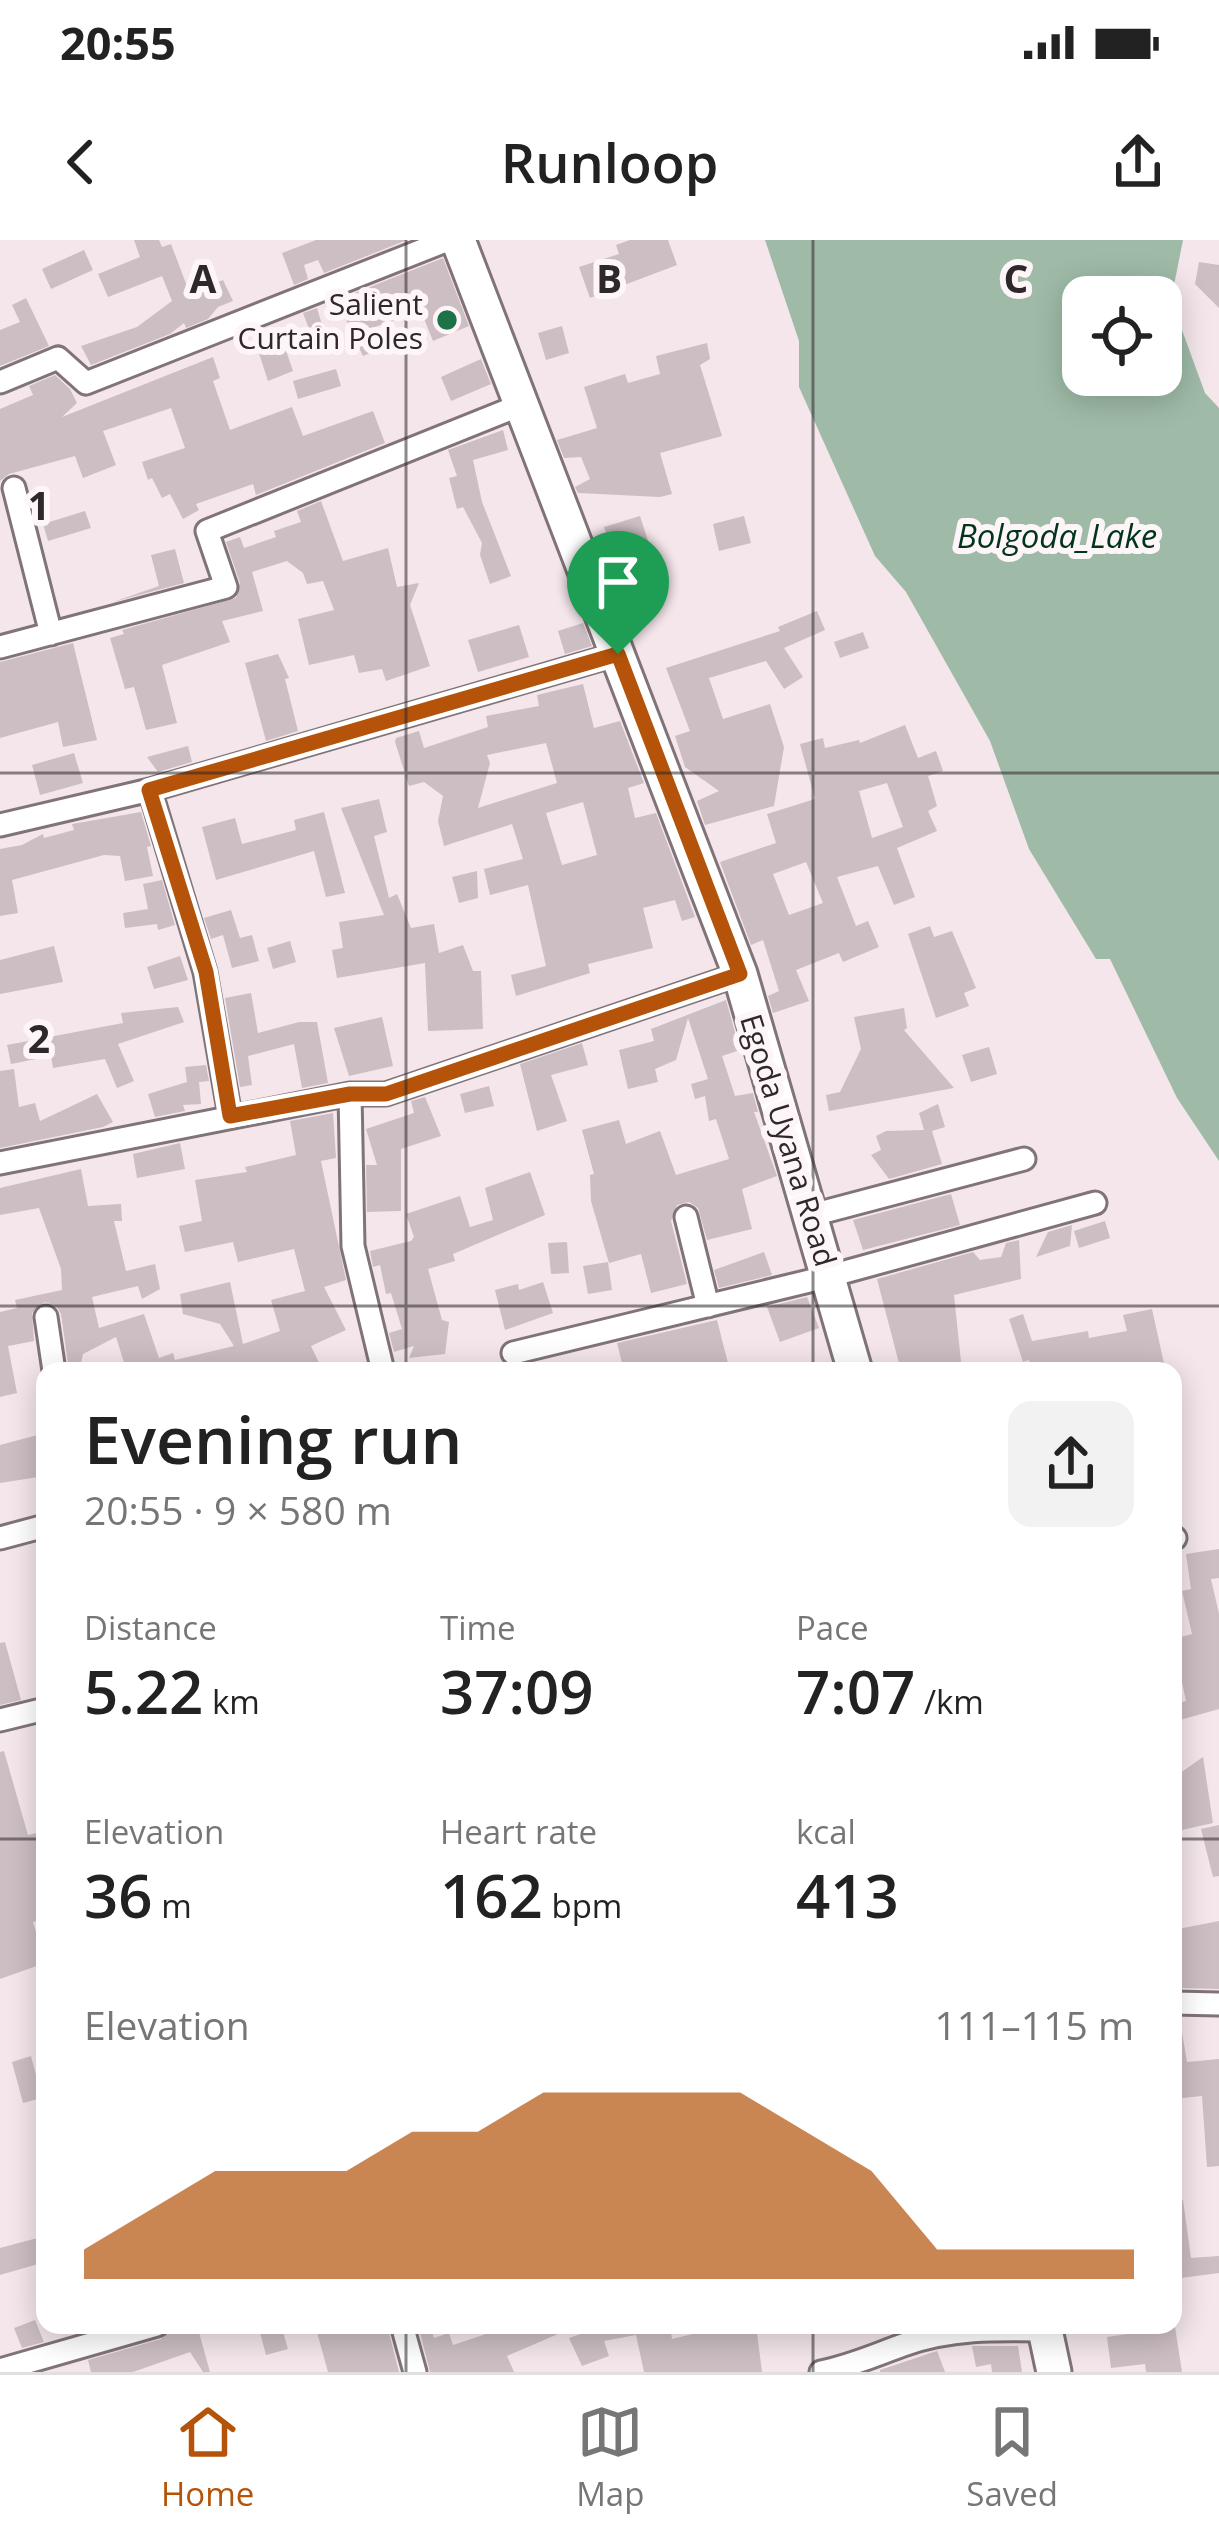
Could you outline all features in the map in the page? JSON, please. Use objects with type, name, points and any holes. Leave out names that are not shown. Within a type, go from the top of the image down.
[{"type":"main road","name":"Egoda Uyana Road","points":[[458,240],[740,974],[853,1362]]},
{"type":"main road","points":[[1046,2334],[1054,2372]]},
{"type":"street","points":[[0,382],[58,358],[86,383],[448,240]]},
{"type":"street","points":[[0,647],[226,587],[207,531],[523,404]]},
{"type":"street","points":[[14,488],[51,634]]},
{"type":"street","points":[[0,825],[149,790],[618,654]]},
{"type":"street","points":[[149,790],[206,972],[230,1116]]},
{"type":"street","points":[[0,1162],[350,1094],[386,1094],[740,974]]},
{"type":"street","points":[[350,1094],[352,1246],[380,1362]]},
{"type":"street","points":[[812,1215],[1024,1159]]},
{"type":"street","points":[[513,1353],[830,1276],[1095,1203]]},
{"type":"street","points":[[686,1217],[708,1306]]},
{"type":"street","points":[[46,1318],[53,1362]]},
{"type":"street","points":[[0,1538],[36,1528]]},
{"type":"street","points":[[0,1720],[36,1711]]},
{"type":"street","points":[[1182,2003],[1219,2004]]},
{"type":"street","points":[[0,2370],[126,2334]]},
{"type":"street","points":[[404,2334],[415,2372]]},
{"type":"street","points":[[821,2372],[948,2334]]},
{"type":"water","name":"Bolgoda_Lake","points":[[765,240],[1183,240],[1176,276],[1062,276],[1062,396],[1182,396],[1182,330],[1205,393],[1219,408],[1219,1161],[1177,1098],[1110,959],[1096,959],[1029,849],[990,741],[906,592],[875,556],[799,387],[799,341]]},
{"type":"building","points":[[134,240],[159,240],[162,247],[171,244],[190,294],[223,280],[233,301],[218,307],[208,319],[186,328],[184,323],[170,334],[91,365],[81,346],[137,327],[172,301],[162,276],[108,297],[98,274],[140,257]]},
{"type":"building","points":[[316,240],[407,240],[324,273],[318,260],[304,265],[308,279],[294,285],[282,253]]},
{"type":"building","points":[[630,240],[668,240],[677,265],[590,298],[579,267],[619,254],[616,245]]},
{"type":"building","points":[[84,250],[93,270],[51,289],[42,269]]},
{"type":"building","points":[[443,258],[469,326],[433,341],[421,311],[375,327],[384,347],[363,356],[337,300]]},
{"type":"building","points":[[1199,262],[1219,265],[1219,308],[1195,284]]},
{"type":"building","points":[[26,298],[49,346],[0,366],[0,330],[20,322],[12,305]]},
{"type":"building","points":[[317,308],[329,349],[318,353],[303,313]]},
{"type":"building","points":[[562,326],[569,353],[546,360],[538,333]]},
{"type":"building","points":[[280,333],[293,371],[268,381],[255,341]]},
{"type":"building","points":[[707,343],[710,359],[700,365],[722,436],[660,453],[672,494],[578,493],[575,487],[590,479],[581,457],[564,458],[557,440],[597,428],[584,387],[625,374],[628,383],[660,374],[656,356]]},
{"type":"building","points":[[213,357],[220,378],[213,381],[230,430],[292,407],[303,436],[373,411],[385,443],[256,495],[253,484],[196,504],[199,510],[183,519],[170,494],[162,498],[152,478],[148,480],[142,462],[185,448],[171,408],[103,431],[116,465],[83,478],[75,456],[9,474],[0,481],[0,409],[33,395],[29,386],[55,375],[70,389],[77,403],[62,417]]},
{"type":"building","points":[[481,359],[491,384],[451,401],[441,377]]},
{"type":"building","points":[[336,369],[341,386],[298,399],[293,381]]},
{"type":"building","points":[[503,430],[508,450],[473,460],[482,502],[511,576],[490,584],[480,555],[482,543],[463,507],[457,509],[449,478],[457,476],[448,450]]},
{"type":"building","points":[[321,501],[343,561],[388,548],[397,587],[419,583],[410,605],[430,666],[386,681],[382,669],[359,673],[354,655],[309,665],[298,619],[334,610],[323,581],[307,584],[303,573],[287,561],[252,572],[263,611],[222,621],[230,642],[162,665],[177,723],[146,730],[134,687],[125,689],[110,638],[124,634],[122,630],[236,598],[240,583],[226,542],[240,537],[244,548],[276,537],[274,531],[301,522],[297,511]]},
{"type":"building","points":[[85,511],[91,528],[48,541],[43,524]]},
{"type":"building","points":[[640,516],[649,544],[613,556],[604,527]]},
{"type":"building","points":[[744,516],[751,543],[719,551],[713,524]]},
{"type":"building","points":[[175,549],[184,583],[113,602],[159,586],[151,555]]},
{"type":"building","points":[[817,611],[825,630],[784,648],[803,677],[784,689],[766,661],[709,678],[723,719],[770,704],[784,747],[774,806],[705,825],[697,801],[719,791],[685,767],[675,736],[690,731],[666,668],[780,631],[778,627]]},
{"type":"building","points":[[583,623],[592,646],[565,654],[558,631]]},
{"type":"building","points":[[519,625],[529,657],[478,672],[468,640]]},
{"type":"building","points":[[863,632],[869,648],[840,658],[834,642]]},
{"type":"building","points":[[73,643],[97,740],[63,747],[58,722],[0,738],[0,662]]},
{"type":"building","points":[[278,654],[289,678],[285,679],[298,731],[266,741],[245,663]]},
{"type":"building","points":[[583,684],[594,728],[620,721],[644,783],[628,788],[635,818],[656,813],[695,917],[682,921],[675,900],[643,908],[653,948],[588,964],[590,973],[516,996],[511,975],[546,966],[528,885],[490,895],[484,869],[523,859],[512,824],[444,846],[438,821],[443,796],[424,782],[409,786],[395,742],[419,731],[424,748],[488,727],[486,716],[539,706],[537,695]],"holes":[[[546,743],[557,783],[478,808],[490,763],[487,755]],[[583,802],[597,855],[562,865],[546,813]]]},
{"type":"building","points":[[905,725],[918,758],[936,751],[943,771],[928,776],[937,806],[928,811],[937,831],[897,848],[915,897],[894,905],[878,866],[837,877],[856,926],[868,921],[879,947],[843,962],[839,953],[796,970],[809,1001],[773,1013],[768,996],[779,991],[763,940],[751,945],[720,862],[776,843],[767,814],[815,799],[800,744],[823,738],[825,748],[860,743]],"holes":[[[887,783],[903,827],[872,838],[859,791]],[[806,862],[823,903],[789,915],[773,874]]]},
{"type":"building","points":[[188,746],[192,762],[158,772],[147,757]]},
{"type":"building","points":[[74,753],[83,783],[40,795],[32,765]]},
{"type":"building","points":[[379,799],[387,832],[374,836],[389,898],[397,894],[411,928],[434,924],[439,953],[463,945],[473,971],[481,971],[483,1029],[428,1031],[425,963],[337,978],[332,950],[343,948],[339,922],[384,915],[341,808]]},
{"type":"building","points":[[141,812],[153,876],[125,881],[120,856],[104,855],[12,880],[18,913],[0,916],[0,849],[43,834],[44,838],[74,830],[72,824]]},
{"type":"building","points":[[324,812],[345,893],[326,897],[314,851],[216,880],[202,827],[235,818],[242,844],[296,830],[294,820]]},
{"type":"building","points":[[477,871],[478,898],[459,903],[452,877]]},
{"type":"building","points":[[162,880],[175,925],[158,930],[157,924],[125,928],[123,913],[148,909],[143,884]]},
{"type":"building","points":[[231,910],[240,938],[252,935],[259,961],[232,968],[223,935],[211,939],[204,918]]},
{"type":"building","points":[[930,926],[934,937],[952,931],[976,988],[964,993],[969,1006],[936,1018],[908,934]]},
{"type":"building","points":[[290,941],[296,962],[273,969],[267,948]]},
{"type":"building","points":[[54,946],[63,982],[0,994],[0,960]]},
{"type":"building","points":[[180,956],[188,980],[154,989],[147,967]]},
{"type":"building","points":[[251,993],[258,1033],[317,1022],[328,1083],[302,1088],[294,1044],[248,1056],[252,1085],[240,1087],[225,998]]},
{"type":"building","points":[[726,1000],[740,1050],[722,1056],[735,1096],[753,1093],[758,1112],[754,1112],[777,1176],[742,1189],[752,1229],[707,1240],[698,1208],[689,1202],[677,1205],[671,1221],[687,1284],[651,1293],[641,1254],[609,1263],[591,1201],[590,1175],[594,1174],[582,1130],[619,1120],[626,1144],[660,1131],[676,1175],[729,1159],[716,1119],[709,1121],[705,1096],[695,1099],[691,1084],[708,1079],[688,1018],[676,1060],[655,1069],[658,1082],[628,1089],[619,1050],[654,1041],[651,1029]]},
{"type":"building","points":[[178,1007],[184,1022],[118,1044],[134,1081],[117,1088],[105,1059],[53,1068],[51,1056],[11,1064],[7,1045],[123,1023],[121,1013]]},
{"type":"building","points":[[904,1008],[904,1030],[954,1088],[829,1111],[826,1095],[840,1092],[861,1049],[854,1017]]},
{"type":"building","points":[[382,1017],[393,1066],[349,1076],[334,1028]]},
{"type":"building","points":[[582,1043],[588,1065],[551,1075],[567,1121],[537,1131],[520,1064]]},
{"type":"building","points":[[989,1047],[997,1074],[971,1082],[962,1055]]},
{"type":"building","points":[[206,1065],[209,1081],[199,1082],[201,1104],[183,1105],[185,1111],[155,1117],[148,1094],[187,1082],[185,1067]]},
{"type":"building","points":[[14,1069],[19,1107],[35,1103],[40,1121],[97,1094],[113,1122],[0,1148],[0,1071]]},
{"type":"building","points":[[489,1086],[494,1106],[465,1113],[460,1094]]},
{"type":"building","points":[[425,1097],[441,1136],[401,1149],[401,1211],[367,1212],[366,1165],[377,1165],[366,1129],[414,1113],[411,1101]]},
{"type":"building","points":[[938,1104],[945,1127],[932,1131],[942,1164],[889,1179],[871,1155],[881,1150],[876,1136],[886,1131],[924,1130],[919,1113]]},
{"type":"building","points":[[333,1113],[336,1158],[321,1161],[346,1280],[324,1287],[346,1330],[311,1346],[319,1362],[124,1362],[116,1337],[83,1354],[81,1362],[68,1362],[61,1314],[45,1302],[32,1313],[34,1341],[8,1346],[17,1393],[0,1397],[0,1312],[17,1308],[15,1300],[62,1290],[61,1269],[39,1208],[0,1215],[0,1188],[81,1169],[88,1206],[121,1204],[122,1221],[114,1221],[126,1271],[155,1264],[160,1289],[142,1299],[138,1286],[92,1297],[99,1328],[144,1314],[159,1358],[173,1353],[175,1360],[234,1346],[220,1324],[183,1314],[180,1294],[230,1282],[243,1344],[280,1331],[271,1300],[305,1291],[294,1249],[238,1262],[233,1242],[185,1252],[179,1226],[202,1221],[195,1180],[247,1172],[245,1167],[296,1155],[290,1121]]},
{"type":"building","points":[[180,1143],[185,1169],[137,1178],[133,1154]]},
{"type":"building","points":[[530,1172],[545,1215],[453,1254],[455,1261],[428,1269],[442,1320],[449,1322],[445,1354],[409,1358],[414,1346],[394,1352],[389,1333],[402,1329],[391,1293],[386,1294],[380,1265],[373,1267],[370,1251],[411,1241],[414,1237],[406,1214],[460,1196],[470,1227],[493,1220],[485,1188]]},
{"type":"building","points":[[951,1194],[960,1225],[863,1250],[853,1220]]},
{"type":"building","points":[[1105,1221],[1110,1238],[1079,1248],[1074,1231]]},
{"type":"building","points":[[1072,1225],[1070,1246],[1036,1257],[1048,1232]]},
{"type":"building","points":[[1019,1240],[1021,1279],[954,1295],[961,1362],[899,1362],[877,1279],[973,1252],[980,1260],[1001,1257],[1006,1243]]},
{"type":"building","points":[[567,1242],[569,1273],[551,1274],[548,1243]]},
{"type":"building","points":[[764,1252],[772,1275],[719,1288],[714,1270]]},
{"type":"building","points":[[608,1262],[612,1290],[588,1294],[583,1266]]},
{"type":"building","points":[[543,1282],[553,1313],[505,1330],[495,1290],[518,1284],[519,1290]]},
{"type":"building","points":[[807,1297],[819,1328],[780,1342],[767,1307]]},
{"type":"building","points":[[1152,1309],[1164,1362],[1023,1362],[1009,1319],[1023,1314],[1032,1341],[1088,1331],[1089,1338],[1127,1331],[1123,1315]]},
{"type":"building","points":[[717,1320],[728,1362],[622,1362],[617,1343]]},
{"type":"building","points":[[36,1435],[36,1477],[0,1483],[0,1445]]},
{"type":"building","points":[[1219,1549],[1219,1578],[1211,1579],[1219,1614],[1219,1709],[1182,1719],[1182,1702],[1186,1701],[1182,1637],[1192,1634],[1182,1591],[1191,1589],[1186,1554]]},
{"type":"building","points":[[5,1642],[21,1700],[0,1705],[0,1643]]},
{"type":"building","points":[[4,1751],[28,1835],[36,1833],[36,1966],[0,1979],[0,1752]]},
{"type":"building","points":[[1203,1757],[1213,1823],[1182,1830],[1182,1772]]},
{"type":"building","points":[[1219,1825],[1219,1876],[1213,1877],[1201,1829]]},
{"type":"building","points":[[1219,1921],[1219,1989],[1182,1988],[1182,1928]]},
{"type":"building","points":[[1182,2032],[1187,2062],[1219,2059],[1219,2166],[1207,2167],[1202,2096],[1182,2098]]},
{"type":"building","points":[[31,2056],[36,2100],[23,2103],[12,2062]]},
{"type":"building","points":[[1182,2200],[1191,2258],[1219,2256],[1219,2273],[1182,2278]]},
{"type":"building","points":[[36,2238],[36,2265],[0,2275],[0,2248]]},
{"type":"building","points":[[35,2320],[36,2334],[44,2342],[22,2348],[14,2328]]},
{"type":"building","points":[[166,2334],[199,2334],[210,2372],[203,2372],[190,2352],[133,2372],[91,2372],[88,2360]]},
{"type":"building","points":[[260,2334],[284,2334],[288,2349],[266,2355]]},
{"type":"building","points":[[317,2334],[389,2334],[399,2372],[328,2372]]},
{"type":"building","points":[[420,2334],[434,2338],[449,2334],[453,2345],[486,2334],[558,2334],[507,2356],[514,2372],[430,2372]]},
{"type":"building","points":[[580,2334],[671,2334],[672,2339],[693,2334],[757,2334],[762,2372],[644,2372],[636,2335],[604,2341],[609,2356],[582,2366],[569,2338]]},
{"type":"building","points":[[1176,2334],[1182,2372],[1146,2372],[1145,2364],[1111,2368],[1107,2337]]},
{"type":"building","points":[[972,2346],[1018,2346],[1022,2372],[992,2372],[991,2364],[976,2367]]},
{"type":"building","points":[[937,2351],[945,2372],[880,2372],[880,2370]]},
{"type":"place","name":"Salient Curtain Poles","points":[[447,320]]},
{"type":"route","points":[[618,654],[740,974],[386,1094],[350,1094],[230,1116],[206,972],[149,790],[618,654]]}]
